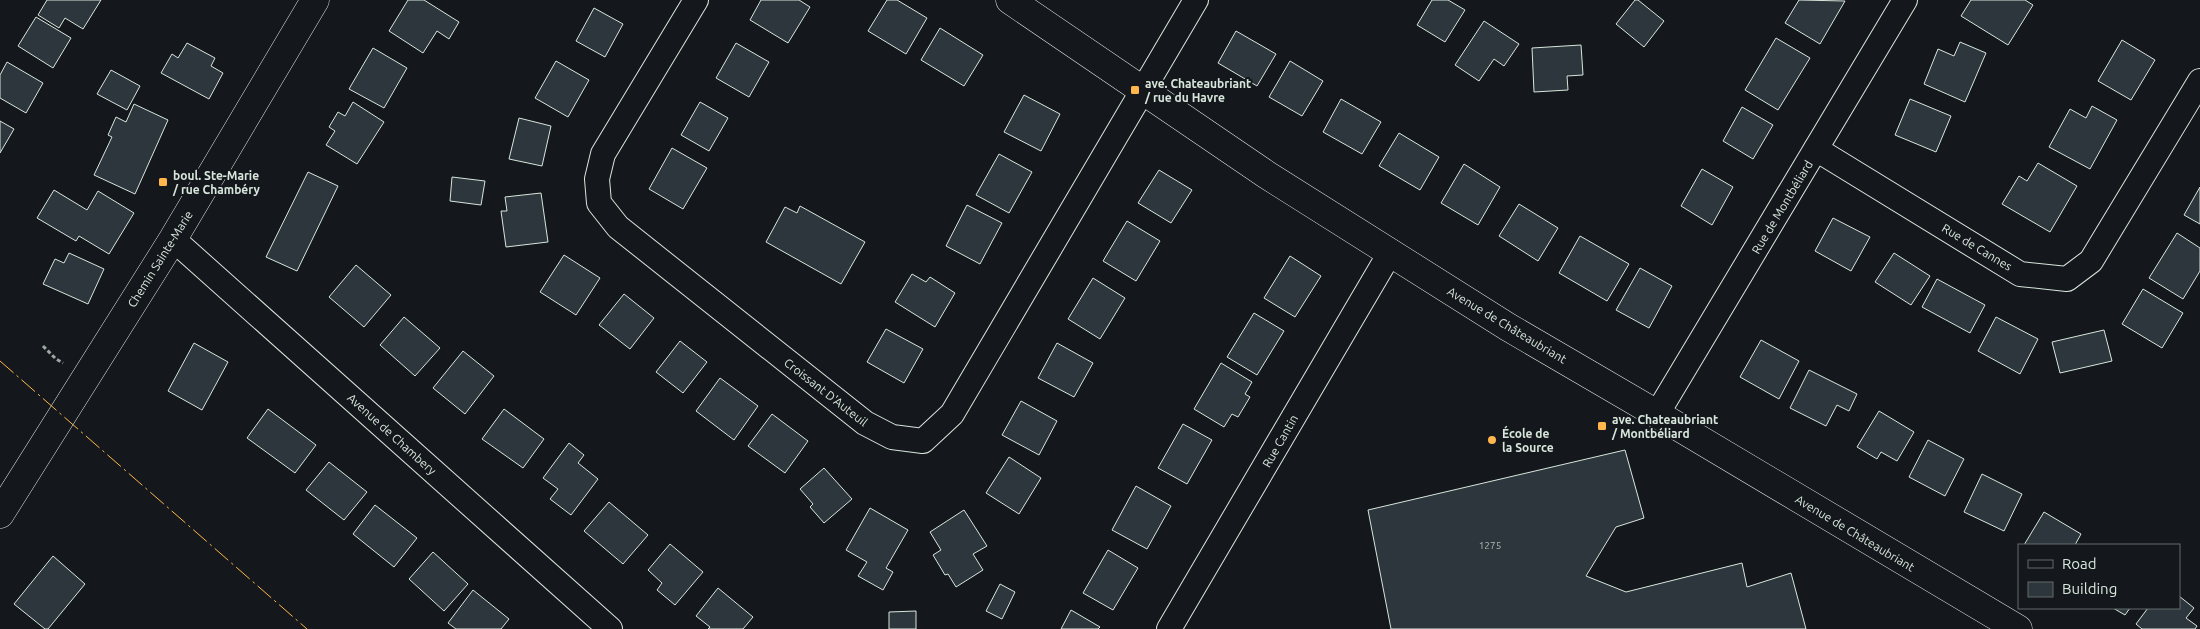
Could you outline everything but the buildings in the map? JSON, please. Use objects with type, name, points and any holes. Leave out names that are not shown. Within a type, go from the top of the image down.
[{"type":"street","name":"Chemin Sainte-Marie","points":[[0,514],[173,239],[315,0]]},
{"type":"street","name":"Croissant D'Auteuil","points":[[696,0],[603,154],[597,179],[599,203],[618,227],[865,424],[892,437],[923,441],[952,414],[1141,90]]},
{"type":"street","name":"Avenue de Châteaubriant","points":[[1010,0],[1267,174],[1508,327],[1658,414],[2018,629]]},
{"type":"street","points":[[1141,90],[1196,0]]},
{"type":"street","name":"Rue de Montbéliard","points":[[1658,414],[1905,0]]},
{"type":"street","name":"Rue de Cannes","points":[[1816,149],[2020,274],[2067,279],[2091,261],[2200,81]]},
{"type":"street","name":"Avenue de Chambery","points":[[173,239],[610,629]]},
{"type":"street","name":"Rue Cantin","points":[[1169,629],[1390,252]]},
{"type":"power","points":[[0,361],[307,629]]},
{"type":"place","name":"ave. Chateaubriant / rue du Havre","points":[[1135,90]]},
{"type":"place","name":"boul. Ste-Marie / rue Chambéry","points":[[163,182]]},
{"type":"place","name":"ave. Chateaubriant / Montbéliard","points":[[1602,426]]},
{"type":"place","name":"École de la Source","points":[[1492,440]]}]
